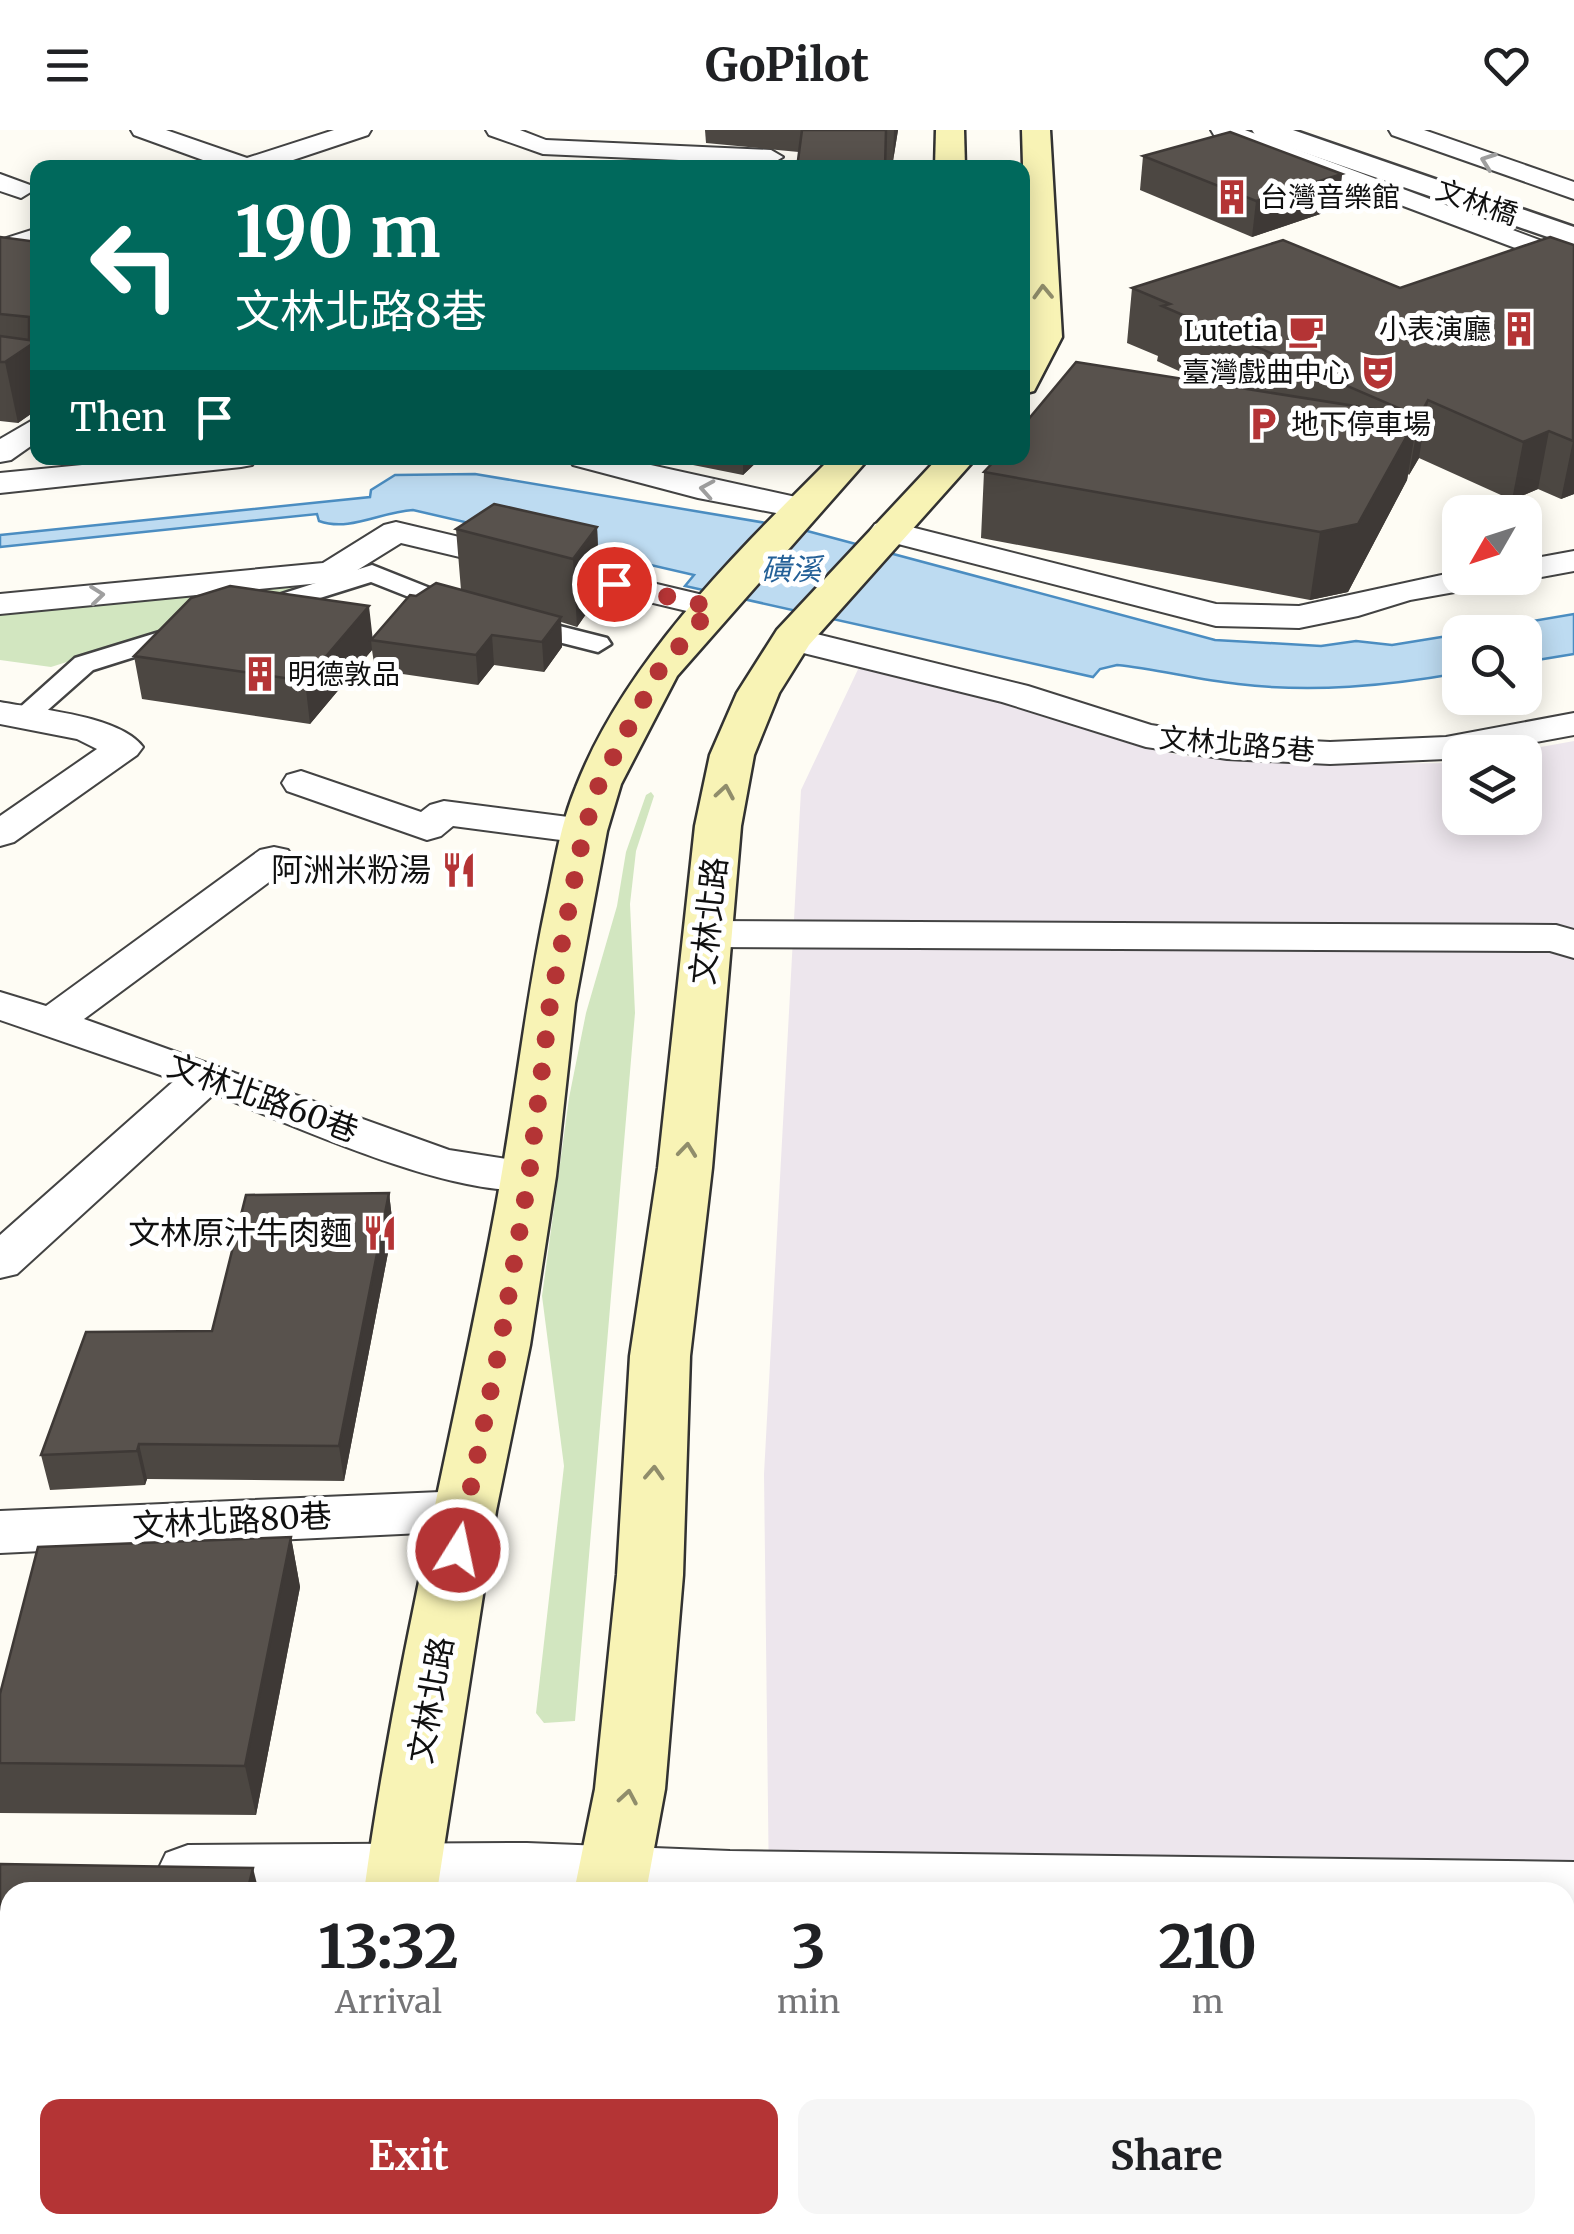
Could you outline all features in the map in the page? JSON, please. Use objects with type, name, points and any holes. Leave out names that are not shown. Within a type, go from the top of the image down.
[{"type":"main road","points":[[950,130],[950,160]]},
{"type":"main road","points":[[1030,368],[1045,338],[1036,130]]},
{"type":"main road","name":"文林北路","points":[[402,1880],[464,1510],[500,1345],[529,1176],[550,1004],[584,831],[599,784],[658,672],[796,514],[844,465]]},
{"type":"main road","name":"文林北路","points":[[611,1881],[630,1789],[650,1575],[660,1356],[685,1168],[718,826],[732,755],[758,693],[798,632],[951,465]]},
{"type":"street","points":[[143,130],[227,160]]},
{"type":"street","points":[[280,130],[317,142]]},
{"type":"street","points":[[266,160],[359,130]]},
{"type":"street","points":[[498,130],[544,147],[614,160],[771,157]]},
{"type":"street","points":[[614,160],[640,130]]},
{"type":"street","points":[[1222,130],[1574,262]]},
{"type":"street","name":"文林橋","points":[[1266,130],[1574,238]]},
{"type":"street","name":"文林橋","points":[[1326,130],[1574,220]]},
{"type":"street","points":[[1401,130],[1574,192]]},
{"type":"street","points":[[6,263],[30,243]]},
{"type":"street","points":[[3,468],[30,436]]},
{"type":"street","points":[[3,468],[74,465]]},
{"type":"street","points":[[611,465],[796,514]]},
{"type":"street","points":[[0,604],[331,572],[396,532],[716,603]]},
{"type":"street","points":[[879,541],[1216,615],[1263,619],[1331,612],[1442,585]]},
{"type":"street","points":[[1542,567],[1574,561]]},
{"type":"street","points":[[11,715],[84,664],[372,572],[462,610],[598,644]]},
{"type":"street","name":"文林北路5巷","points":[[798,632],[1146,736],[1227,748],[1330,753],[1446,748],[1574,724]]},
{"type":"street","points":[[0,834],[124,747],[88,730],[11,715]]},
{"type":"street","points":[[301,782],[426,828],[444,813],[584,831]]},
{"type":"street","points":[[50,1023],[274,859]]},
{"type":"street","points":[[708,934],[1565,942]]},
{"type":"street","name":"文林北路60巷","points":[[0,1005],[207,1076],[442,1164],[529,1176]]},
{"type":"street","points":[[0,1262],[207,1076]]},
{"type":"street","name":"文林北路80巷","points":[[0,1532],[464,1510]]},
{"type":"street","points":[[140,1873],[402,1880],[730,1878],[1037,1882]]},
{"type":"shaded area","points":[[861,663],[1007,700],[1133,745],[1184,756],[1328,764],[1442,763],[1442,835],[1542,835],[1542,747],[1574,741],[1574,1882],[769,1882],[764,1474],[801,790]]},
{"type":"green space","points":[[320,582],[51,667],[0,660],[0,615]]},
{"type":"green space","points":[[651,792],[654,796],[636,851],[630,904],[635,1013],[575,1721],[544,1723],[536,1713],[564,1466],[542,1296],[569,1098],[586,1013],[617,906],[626,852],[646,795]]},
{"type":"water","name":"磺溪","points":[[475,474],[796,528],[1215,640],[1321,646],[1356,641],[1392,645],[1442,637],[1442,676],[1322,688],[1238,684],[1117,665],[1100,669],[1093,677],[685,586],[694,575],[413,510],[354,523],[331,524],[319,521],[317,514],[0,547],[0,535],[370,497],[371,490],[395,475]]},
{"type":"water","points":[[1574,614],[1574,654],[1542,659],[1542,619]]},
{"type":"building","points":[[802,130],[886,130],[885,160],[798,160]]},
{"type":"building","points":[[1230,132],[1342,174],[1256,201],[1143,156]]},
{"type":"building","points":[[0,237],[30,241],[30,345],[5,362],[0,362],[0,336],[29,340],[29,317],[0,314]]},
{"type":"building","points":[[1550,237],[1574,245],[1573,441],[1549,431],[1523,442],[1428,400],[1419,417],[1162,306],[1170,304],[1132,288],[1283,240],[1400,288]]},
{"type":"building","points":[[1076,362],[1418,416],[1358,524],[1320,532],[984,472],[990,465],[1030,465],[1030,417]]},
{"type":"building","points":[[494,504],[597,527],[573,559],[456,529]]},
{"type":"building","points":[[436,583],[561,617],[542,642],[492,635],[476,655],[371,640],[410,595],[416,596]]},
{"type":"building","points":[[230,586],[369,606],[305,681],[134,656],[191,598]]},
{"type":"building","points":[[389,1193],[339,1446],[139,1444],[137,1451],[41,1455],[86,1332],[212,1331],[246,1195]]},
{"type":"building","points":[[291,1537],[245,1766],[0,1763],[0,1694],[38,1547]]},
{"type":"building","points":[[0,1864],[253,1868],[250,1882],[0,1882]]},
{"type":"place","name":"台灣音樂館","points":[[1232,197]]},
{"type":"place","name":"小表演廳","points":[[1519,329]]},
{"type":"place","name":"Lutetia","points":[[1306,331]]},
{"type":"place","name":"臺灣戲曲中心","points":[[1378,372]]},
{"type":"place","name":"地下停車場","points":[[1263,424]]},
{"type":"place","name":"明德敦品","points":[[260,674]]},
{"type":"place","name":"阿洲米粉湯","points":[[459,870]]},
{"type":"place","name":"文林原汁牛肉麵","points":[[380,1233]]},
{"type":"route","points":[[458,1550],[500,1345],[529,1176],[550,1004],[584,831],[599,784],[658,672],[712,607],[614,584]]}]
